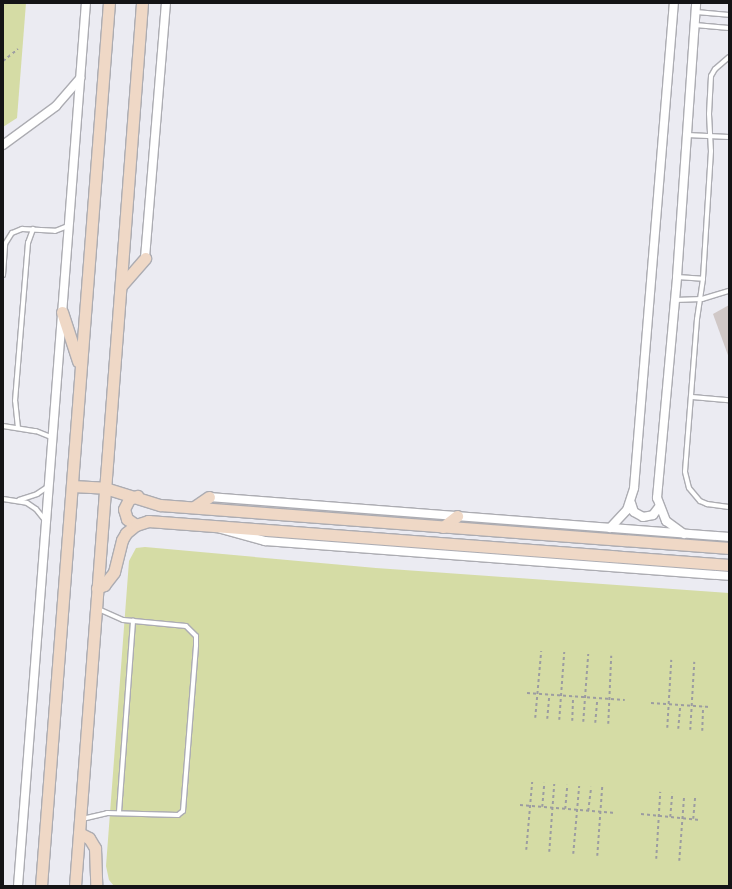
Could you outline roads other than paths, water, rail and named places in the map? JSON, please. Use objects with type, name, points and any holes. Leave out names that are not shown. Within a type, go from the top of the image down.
[{"type":"main road","points":[[41,886],[109,3]]},
{"type":"main road","points":[[75,886],[142,3]]},
{"type":"main road","points":[[121,286],[145,258]]},
{"type":"main road","points":[[62,312],[80,367]]},
{"type":"main road","points":[[72,486],[104,488],[137,496],[160,505],[729,548]]},
{"type":"main road","points":[[136,525],[127,519],[124,509],[129,499],[137,496]]},
{"type":"main road","points":[[194,508],[209,497]]},
{"type":"main road","points":[[443,527],[457,516]]},
{"type":"main road","points":[[97,588],[104,585],[114,572],[122,540],[136,525],[158,521],[729,565]]},
{"type":"main road","points":[[79,833],[89,838],[95,848],[96,886]]},
{"type":"street","points":[[18,886],[86,3]]},
{"type":"street","points":[[145,258],[166,3]]},
{"type":"street","points":[[610,528],[622,517],[631,503],[634,488],[651,302],[674,3]]},
{"type":"street","points":[[684,534],[666,521],[659,507],[658,489],[677,277],[696,3]]},
{"type":"street","points":[[3,145],[56,106],[81,77]]},
{"type":"street","points":[[209,497],[729,537]]},
{"type":"street","points":[[631,503],[634,512],[643,517],[653,515],[659,507]]},
{"type":"street","points":[[214,525],[238,536],[265,541],[729,576]]},
{"type":"lane","points":[[695,12],[729,15]]},
{"type":"lane","points":[[694,25],[729,28]]},
{"type":"lane","points":[[729,57],[715,69],[711,76],[709,114],[710,136],[702,299],[697,319],[686,480],[689,488],[700,501],[707,504],[729,507]]},
{"type":"lane","points":[[687,135],[729,137]]},
{"type":"lane","points":[[3,275],[5,244],[9,236],[18,229],[55,231],[69,226]]},
{"type":"lane","points":[[18,428],[15,393],[28,243],[33,229]]},
{"type":"lane","points":[[677,277],[703,279]]},
{"type":"lane","points":[[675,300],[702,299],[729,291]]},
{"type":"lane","points":[[692,397],[729,400]]},
{"type":"lane","points":[[3,426],[36,431],[53,438]]},
{"type":"lane","points":[[17,501],[31,497],[48,486]]},
{"type":"lane","points":[[3,500],[17,501],[32,506],[46,522]]},
{"type":"lane","points":[[80,820],[119,812],[178,816],[183,811],[196,645],[193,631],[186,626],[133,621],[113,617],[96,608]]},
{"type":"lane","points":[[119,812],[133,621]]}]
